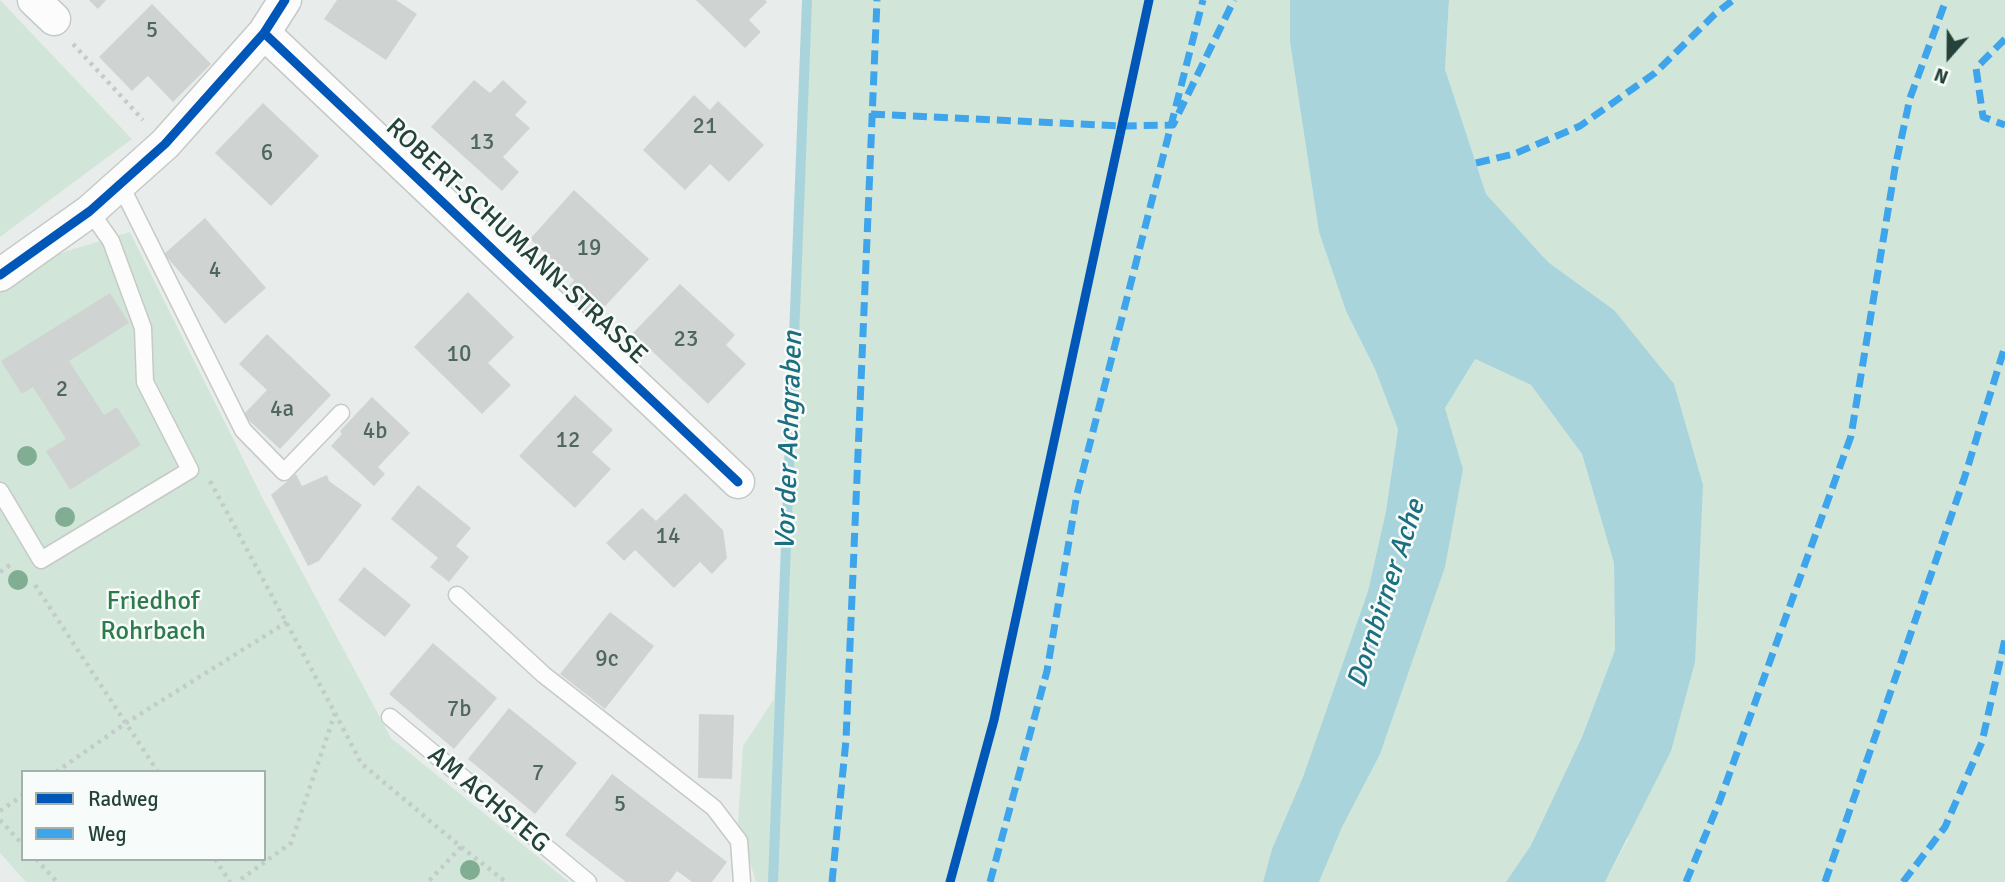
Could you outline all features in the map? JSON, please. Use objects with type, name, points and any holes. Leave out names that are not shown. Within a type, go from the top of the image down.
[{"type":"street","points":[[0,275],[90,211],[165,144],[264,33],[285,0]]},
{"type":"street","name":"ROBERT-SCHUMANN-STRASSE","points":[[264,33],[738,482]]},
{"type":"lane","points":[[120,184],[243,430],[284,472],[341,413]]},
{"type":"lane","points":[[0,491],[41,560],[190,470],[145,382],[143,328],[111,242],[90,211]]},
{"type":"lane","points":[[457,595],[544,675],[714,808],[739,841],[742,882]]},
{"type":"lane","name":"AM ACHSTEG","points":[[390,717],[588,882]]},
{"type":"path","points":[[44,9],[165,144]]},
{"type":"path","points":[[190,470],[213,483],[361,763],[506,882]]},
{"type":"path","points":[[0,572],[18,560]]},
{"type":"path","points":[[33,583],[157,770]]},
{"type":"path","points":[[59,770],[126,723],[287,622]]},
{"type":"path","points":[[237,882],[291,843],[335,713]]},
{"type":"path","points":[[0,811],[21,796]]},
{"type":"path","points":[[0,820],[21,843]]},
{"type":"path","points":[[428,882],[461,847]]},
{"type":"path","points":[[38,861],[57,882]]},
{"type":"path","points":[[216,861],[230,882]]},
{"type":"green space","points":[[0,0],[132,139],[0,237]]},
{"type":"green space","points":[[804,0],[1290,0],[1290,42],[1319,232],[1346,311],[1375,369],[1398,428],[1386,511],[1368,591],[1303,777],[1272,849],[1263,882],[756,882],[738,822],[743,746],[774,699],[793,385]]},
{"type":"green space","points":[[1449,0],[2005,0],[2005,882],[1605,882],[1628,839],[1614,310],[1548,262],[1486,194],[1445,69]]},
{"type":"green space","name":"Friedhof Rohrbach","points":[[130,232],[263,499],[391,738],[569,882],[26,882],[0,853],[0,291],[54,255]]},
{"type":"green space","points":[[1474,359],[1531,385],[1582,454],[1614,563],[1615,650],[1582,737],[1531,845],[1506,882],[1319,882],[1343,825],[1463,469],[1445,408]]},
{"type":"water","name":"Dornbirner Ache","points":[[1290,0],[1449,0],[1445,69],[1486,194],[1548,262],[1614,310],[1674,384],[1703,485],[1695,662],[1671,751],[1605,882],[1506,882],[1531,845],[1582,737],[1615,650],[1614,563],[1582,454],[1531,385],[1475,359],[1445,408],[1463,469],[1445,567],[1380,754],[1343,825],[1319,882],[1263,882],[1272,849],[1303,777],[1368,591],[1386,511],[1398,429],[1375,369],[1346,311],[1319,232],[1290,42]]},
{"type":"building","points":[[89,0],[106,0],[98,9]]},
{"type":"building","points":[[337,0],[396,0],[417,14],[386,60],[324,19]]},
{"type":"building","points":[[696,0],[765,0],[767,2],[749,20],[761,32],[745,48]]},
{"type":"building","points":[[152,4],[211,64],[173,102],[148,76],[132,91],[99,57]]},
{"type":"building","points":[[474,80],[490,93],[503,80],[527,102],[515,115],[530,128],[503,157],[519,172],[502,191],[431,127]]},
{"type":"building","points":[[694,95],[710,110],[718,101],[764,145],[729,182],[710,164],[685,190],[643,150]]},
{"type":"building","points":[[263,103],[319,156],[271,206],[215,153]]},
{"type":"building","points":[[574,190],[649,259],[593,319],[564,292],[574,280],[530,239]]},
{"type":"building","points":[[205,218],[266,288],[225,324],[164,254]]},
{"type":"building","points":[[680,284],[735,335],[726,345],[746,364],[708,404],[633,333]]},
{"type":"building","points":[[468,292],[514,337],[488,363],[511,385],[482,414],[414,347]]},
{"type":"building","points":[[110,293],[129,323],[69,361],[104,415],[117,407],[141,445],[70,490],[46,451],[66,439],[33,387],[22,394],[1,361]]},
{"type":"building","points":[[267,334],[331,395],[280,449],[243,415],[267,390],[239,364]]},
{"type":"building","points":[[575,395],[613,430],[592,452],[611,469],[575,508],[519,456]]},
{"type":"building","points":[[372,397],[410,433],[378,467],[385,474],[374,486],[331,446],[342,434],[340,431]]},
{"type":"building","points":[[296,474],[302,486],[327,475],[329,481],[362,505],[319,561],[308,566],[271,495]]},
{"type":"building","points":[[418,485],[471,528],[456,546],[469,557],[449,582],[430,567],[438,558],[391,519]]},
{"type":"building","points":[[685,493],[723,530],[727,558],[712,574],[700,562],[674,588],[635,550],[624,561],[606,543],[642,508],[656,521]]},
{"type":"building","points":[[364,567],[411,605],[385,637],[338,600]]},
{"type":"building","points":[[610,612],[654,646],[605,709],[560,674]]},
{"type":"building","points":[[433,643],[497,698],[454,749],[389,694]]},
{"type":"building","points":[[509,708],[577,763],[535,814],[468,759]]},
{"type":"building","points":[[699,714],[734,715],[732,779],[698,778]]},
{"type":"building","points":[[612,774],[727,862],[712,882],[692,882],[677,871],[669,882],[626,882],[565,835]]},
{"type":"waterway","name":"Vor der Achgraben","points":[[773,882],[807,0]]},
{"type":"marked path","points":[[832,882],[846,740],[877,0]]},
{"type":"marked path","points":[[990,882],[1047,671],[1077,494],[1203,0]]},
{"type":"marked path","points":[[871,114],[1120,126],[1173,125],[1234,0]]},
{"type":"marked path","points":[[1476,163],[1514,154],[1580,126],[1655,73],[1733,0]]},
{"type":"marked path","points":[[1686,882],[1720,800],[1851,436],[1895,168],[1910,98],[1946,0]]},
{"type":"marked path","points":[[2005,39],[1976,68],[1983,117],[2005,125]]},
{"type":"marked path","points":[[1825,882],[1964,479],[2005,346]]},
{"type":"marked path","points":[[1903,882],[1945,827],[1982,742],[2005,639]]},
{"type":"cycle path","points":[[0,275],[90,211],[165,144],[264,33],[285,0]]},
{"type":"cycle path","points":[[950,882],[994,720],[1149,0]]},
{"type":"cycle path","points":[[264,33],[738,482]]}]
